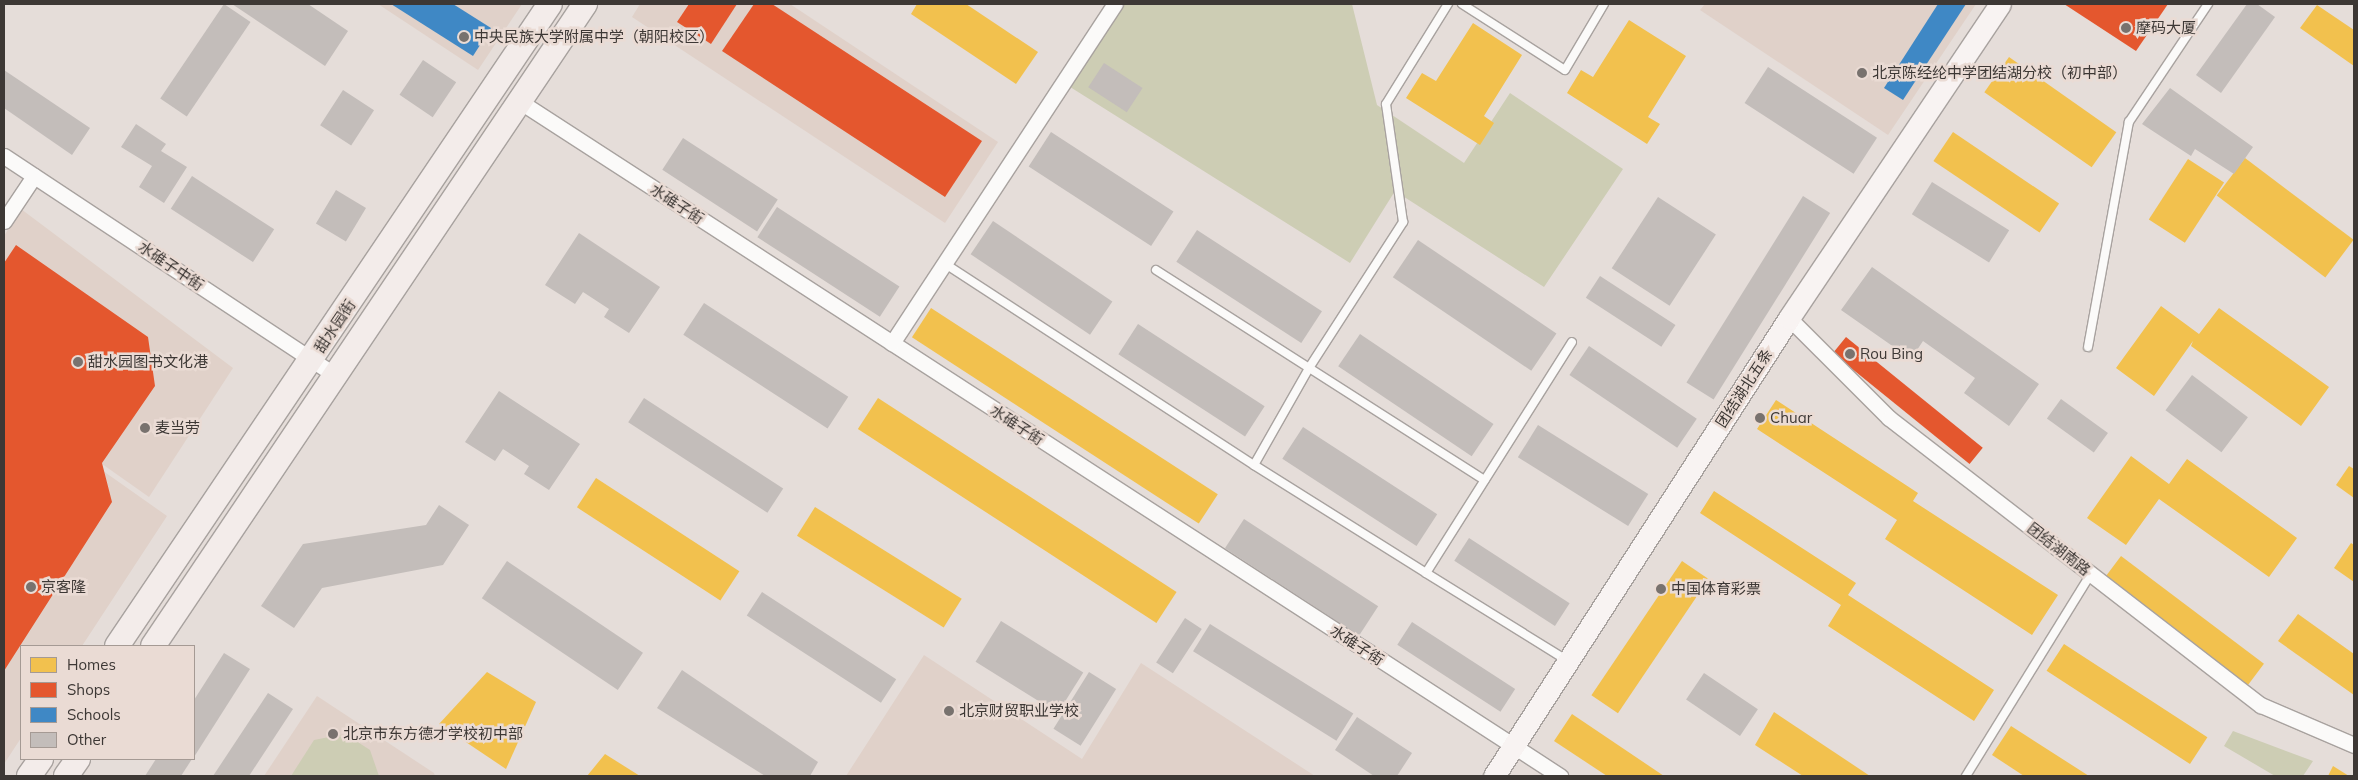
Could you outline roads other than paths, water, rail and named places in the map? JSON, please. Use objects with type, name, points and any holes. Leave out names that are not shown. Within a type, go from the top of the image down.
[{"type":"main road","name":"甜水园街","points":[[118,645],[312,361],[550,4]]},
{"type":"main road","name":"甜水园街","points":[[155,645],[586,4]]},
{"type":"main road","points":[[29,776],[40,760]]},
{"type":"main road","points":[[66,776],[77,760]]},
{"type":"street","points":[[892,343],[1115,4]]},
{"type":"street","name":"团结湖北五条","points":[[1494,776],[1515,748],[1789,318],[2000,4]]},
{"type":"street","name":"水碓子街","points":[[520,102],[1560,776]]},
{"type":"street","name":"水碓子中街","points":[[4,156],[337,376]]},
{"type":"street","points":[[4,222],[34,176]]},
{"type":"street","name":"团结湖南路","points":[[1789,318],[1889,418],[2261,704],[2354,745]]},
{"type":"lane","points":[[1254,465],[1309,368],[1403,222],[1386,104],[1448,4]]},
{"type":"lane","points":[[1462,4],[1565,70],[1604,4]]},
{"type":"lane","points":[[2088,346],[2129,122],[2208,4]]},
{"type":"lane","points":[[944,263],[1254,465],[1569,662]]},
{"type":"lane","points":[[1156,270],[1485,480]]},
{"type":"lane","points":[[1426,572],[1572,342]]},
{"type":"lane","points":[[1966,776],[2092,574]]},
{"type":"place","name":"摩码大厦","points":[[2126,28]]},
{"type":"place","name":"中央民族大学附属中学（朝阳校区）","points":[[464,37]]},
{"type":"place","name":"北京陈经纶中学团结湖分校（初中部）","points":[[1862,73]]},
{"type":"place","name":"Rou Bing","points":[[1850,354]]},
{"type":"place","name":"甜水园图书文化港","points":[[78,362]]},
{"type":"place","name":"Chuar","points":[[1760,418]]},
{"type":"place","name":"麦当劳","points":[[145,428]]},
{"type":"place","name":"京客隆","points":[[31,587]]},
{"type":"place","name":"中国体育彩票","points":[[1661,589]]},
{"type":"place","name":"北京财贸职业学校","points":[[949,711]]},
{"type":"place","name":"北京市东方德才学校初中部","points":[[333,734]]}]
